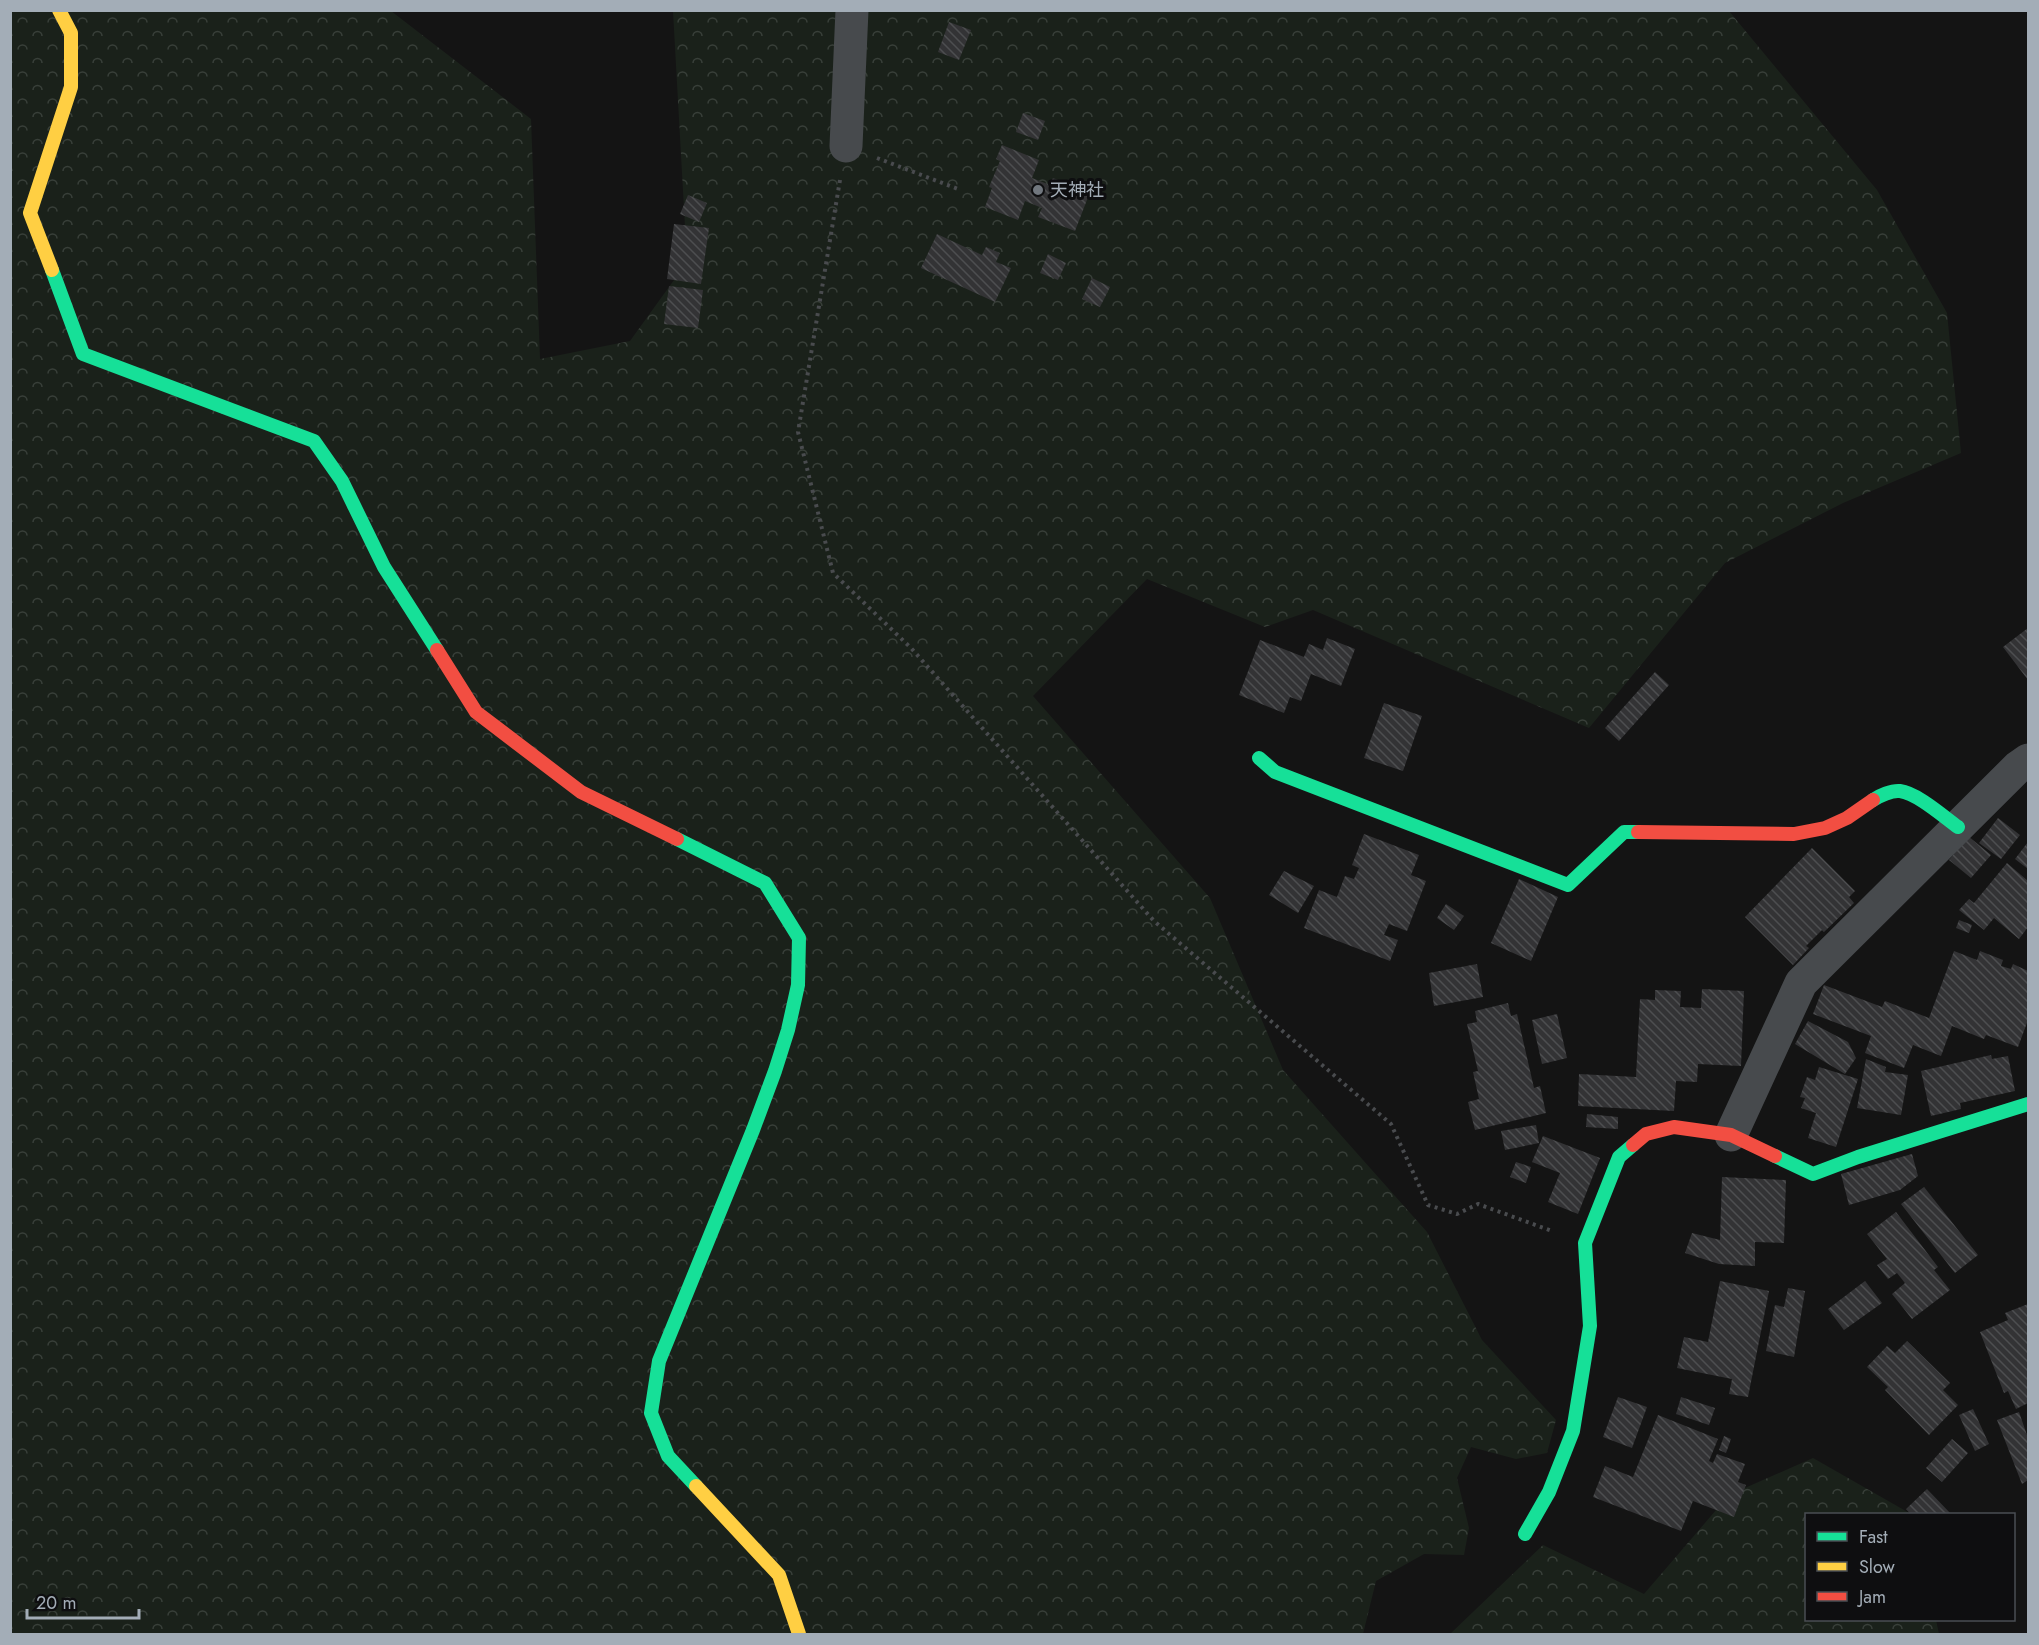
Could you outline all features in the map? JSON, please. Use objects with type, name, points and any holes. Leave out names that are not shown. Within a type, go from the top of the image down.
[{"type":"street","points":[[59,10],[71,33],[71,87],[30,213],[83,354],[314,441],[342,481],[384,567],[476,712],[581,792],[765,884],[799,938],[798,985],[788,1030],[753,1130],[659,1361],[651,1413],[668,1456],[779,1575],[799,1635]]},
{"type":"street","points":[[846,146],[852,10]]},
{"type":"street","points":[[1259,758],[1275,772],[1568,885],[1624,832],[1794,834],[1825,828],[1847,818],[1879,796],[1900,791],[1917,798],[1958,827]]},
{"type":"street","points":[[1731,1135],[1801,982],[2028,760]]},
{"type":"street","points":[[1525,1534],[1549,1492],[1573,1431],[1590,1326],[1585,1243],[1619,1157],[1646,1134],[1674,1127],[1731,1135],[1813,1174],[1858,1157],[2028,1104]]},
{"type":"path","points":[[958,189],[846,146],[798,432],[834,573],[911,648],[1154,921],[1391,1124],[1428,1205],[1457,1214],[1478,1204],[1585,1243]]},
{"type":"green space","points":[[11,11],[391,11],[531,119],[540,359],[630,341],[687,262],[673,11],[1729,11],[1877,190],[1947,313],[1961,453],[1843,503],[1725,563],[1589,728],[1313,610],[1265,627],[1147,579],[1033,696],[1210,898],[1283,1070],[1427,1232],[1482,1340],[1556,1420],[1547,1453],[1516,1459],[1471,1447],[1457,1478],[1469,1528],[1464,1555],[1424,1554],[1376,1581],[1363,1634],[11,1634]]},
{"type":"green space","points":[[1813,1458],[1909,1513],[1805,1513],[1805,1621],[1936,1621],[1939,1634],[1450,1634],[1543,1545],[1644,1594],[1729,1495]]},
{"type":"building","points":[[949,22],[971,30],[959,60],[938,52]]},
{"type":"building","points":[[1023,113],[1045,121],[1038,140],[1016,132]]},
{"type":"building","name":"天神社","points":[[1002,145],[1039,160],[1032,178],[1050,185],[1053,178],[1090,192],[1075,231],[1038,217],[1042,208],[1025,201],[1018,220],[985,207],[992,188],[989,187],[1000,161],[996,159]]},
{"type":"building","points":[[688,195],[707,203],[699,222],[680,214]]},
{"type":"building","points":[[674,224],[709,228],[701,284],[667,279]]},
{"type":"building","points":[[937,234],[982,255],[986,247],[1000,253],[996,262],[1011,268],[995,302],[921,268]]},
{"type":"building","points":[[1048,254],[1066,263],[1058,280],[1040,273]]},
{"type":"building","points":[[1092,278],[1110,287],[1100,307],[1082,299]]},
{"type":"building","points":[[669,286],[703,290],[698,328],[664,324]]},
{"type":"building","points":[[2028,628],[2028,680],[2003,647]]},
{"type":"building","points":[[1327,638],[1355,649],[1341,686],[1311,674],[1301,701],[1290,697],[1284,713],[1239,695],[1260,640],[1304,657],[1309,644],[1323,650]]},
{"type":"building","points":[[1655,672],[1669,685],[1619,741],[1605,728]]},
{"type":"building","points":[[1384,703],[1422,716],[1403,771],[1364,758]]},
{"type":"building","points":[[1998,818],[2020,835],[2001,859],[1979,843]]},
{"type":"building","points":[[1364,834],[1419,855],[1411,875],[1426,881],[1407,931],[1389,924],[1384,935],[1398,940],[1390,961],[1304,928],[1319,890],[1337,897],[1345,876],[1354,879],[1359,868],[1352,865]]},
{"type":"building","points":[[1968,836],[1991,855],[1971,878],[1949,860]]},
{"type":"building","points":[[2028,842],[2028,869],[2015,859]]},
{"type":"building","points":[[1812,848],[1855,891],[1849,897],[1854,903],[1806,946],[1809,948],[1793,965],[1745,917]]},
{"type":"building","points":[[2007,863],[2028,881],[2028,927],[2019,939],[1994,918],[1984,930],[1959,910],[1969,899],[1974,903]]},
{"type":"building","points":[[1284,871],[1314,886],[1298,913],[1269,895]]},
{"type":"building","points":[[1519,879],[1558,897],[1531,961],[1491,943]]},
{"type":"building","points":[[1446,904],[1464,916],[1454,930],[1437,918]]},
{"type":"building","points":[[1959,920],[1972,925],[1969,933],[1956,928]]},
{"type":"building","points":[[1954,951],[1977,960],[1980,951],[2003,960],[2001,966],[2011,969],[2013,964],[2028,971],[2028,1020],[2018,1047],[1986,1035],[1984,1039],[1952,1026],[1941,1056],[1913,1045],[1904,1068],[1865,1053],[1871,1036],[1813,1014],[1824,985],[1882,1007],[1885,1001],[1929,1018]]},
{"type":"building","points":[[1477,964],[1483,997],[1434,1006],[1429,973]]},
{"type":"building","points":[[1702,989],[1744,991],[1741,1066],[1698,1064],[1697,1082],[1676,1081],[1674,1111],[1578,1106],[1579,1074],[1636,1077],[1640,999],[1655,1000],[1655,990],[1681,991],[1680,1007],[1701,1008]]},
{"type":"building","points":[[1508,1003],[1511,1016],[1517,1014],[1534,1088],[1540,1086],[1546,1113],[1475,1130],[1468,1102],[1479,1099],[1473,1072],[1478,1071],[1467,1024],[1477,1022],[1475,1011]]},
{"type":"building","points":[[1557,1014],[1567,1058],[1542,1064],[1532,1020]]},
{"type":"building","points":[[1808,1021],[1848,1042],[1856,1058],[1845,1074],[1795,1044]]},
{"type":"building","points":[[1991,1055],[1992,1059],[2008,1056],[2015,1091],[1960,1103],[1961,1109],[1931,1116],[1921,1071]]},
{"type":"building","points":[[1866,1059],[1886,1067],[1885,1072],[1908,1075],[1901,1115],[1857,1108]]},
{"type":"building","points":[[1819,1067],[1858,1079],[1836,1147],[1808,1138],[1816,1113],[1801,1108],[1805,1098],[1800,1097],[1807,1077],[1815,1080]]},
{"type":"building","points":[[1587,1114],[1618,1117],[1618,1129],[1586,1127]]},
{"type":"building","points":[[1536,1125],[1539,1143],[1505,1150],[1501,1131]]},
{"type":"building","points":[[1543,1136],[1600,1158],[1578,1214],[1548,1202],[1560,1173],[1532,1162]]},
{"type":"building","points":[[1912,1154],[1918,1176],[1900,1190],[1849,1205],[1841,1174]]},
{"type":"building","points":[[1516,1162],[1531,1167],[1526,1183],[1510,1177]]},
{"type":"building","points":[[1722,1177],[1786,1180],[1784,1243],[1755,1242],[1755,1266],[1719,1264],[1685,1253],[1692,1233],[1720,1240]]},
{"type":"building","points":[[1924,1187],[1978,1255],[1955,1273],[1901,1204]]},
{"type":"building","points":[[1896,1212],[1938,1267],[1934,1270],[1950,1290],[1912,1319],[1892,1294],[1905,1283],[1897,1273],[1888,1279],[1877,1265],[1887,1259],[1867,1234]]},
{"type":"building","points":[[1720,1281],[1769,1291],[1748,1397],[1729,1394],[1732,1379],[1677,1368],[1684,1337],[1708,1342]]},
{"type":"building","points":[[1865,1281],[1882,1303],[1844,1330],[1828,1309]]},
{"type":"building","points":[[1788,1288],[1805,1291],[1794,1357],[1766,1351],[1775,1305],[1784,1307]]},
{"type":"building","points":[[2028,1304],[2028,1403],[2016,1409],[2008,1391],[2004,1393],[1980,1332],[2008,1320],[2005,1313]]},
{"type":"building","points":[[1907,1341],[1950,1383],[1943,1390],[1958,1405],[1929,1435],[1885,1390],[1888,1387],[1867,1367],[1887,1346],[1895,1353]]},
{"type":"building","points":[[1618,1397],[1647,1407],[1632,1448],[1603,1437]]},
{"type":"building","points":[[1681,1397],[1715,1408],[1709,1425],[1676,1414]]},
{"type":"building","points":[[1973,1409],[1989,1444],[1975,1451],[1959,1415]]},
{"type":"building","points":[[2019,1412],[2028,1438],[2028,1480],[2022,1484],[1997,1420]]},
{"type":"building","points":[[1658,1415],[1718,1439],[1709,1461],[1713,1463],[1717,1454],[1745,1464],[1738,1482],[1746,1485],[1734,1517],[1693,1501],[1681,1531],[1593,1497],[1605,1466],[1633,1477]]},
{"type":"building","points":[[1724,1436],[1731,1439],[1726,1453],[1719,1450]]},
{"type":"building","points":[[1952,1439],[1968,1453],[1942,1482],[1926,1468]]},
{"type":"building","points":[[1927,1489],[1950,1513],[1910,1513],[1906,1509]]},
{"type":"traffic: fast","points":[[52,270],[83,354],[314,441],[342,481],[384,567],[437,650]]},
{"type":"traffic: fast","points":[[1259,758],[1275,772],[1568,885],[1624,832],[1638,832]]},
{"type":"traffic: fast","points":[[1873,800],[1893,791],[1907,793],[1958,827]]},
{"type":"traffic: fast","points":[[677,839],[765,883],[799,938],[798,985],[788,1030],[775,1071],[659,1361],[651,1413],[668,1456],[696,1486]]},
{"type":"traffic: fast","points":[[1775,1156],[1813,1174],[1858,1157],[2028,1104]]},
{"type":"traffic: fast","points":[[1525,1534],[1549,1492],[1573,1431],[1590,1326],[1585,1243],[1619,1157],[1633,1145]]},
{"type":"traffic: slow","points":[[52,270],[30,213],[71,87],[71,33],[59,10]]},
{"type":"traffic: slow","points":[[696,1486],[779,1575],[799,1634]]},
{"type":"traffic: jam","points":[[437,650],[476,712],[581,792],[677,839]]},
{"type":"traffic: jam","points":[[1638,832],[1794,834],[1825,828],[1847,818],[1873,800]]},
{"type":"traffic: jam","points":[[1633,1145],[1646,1134],[1674,1127],[1731,1135],[1775,1156]]},
{"type":"place","name":"天神社","points":[[1038,190]]}]
